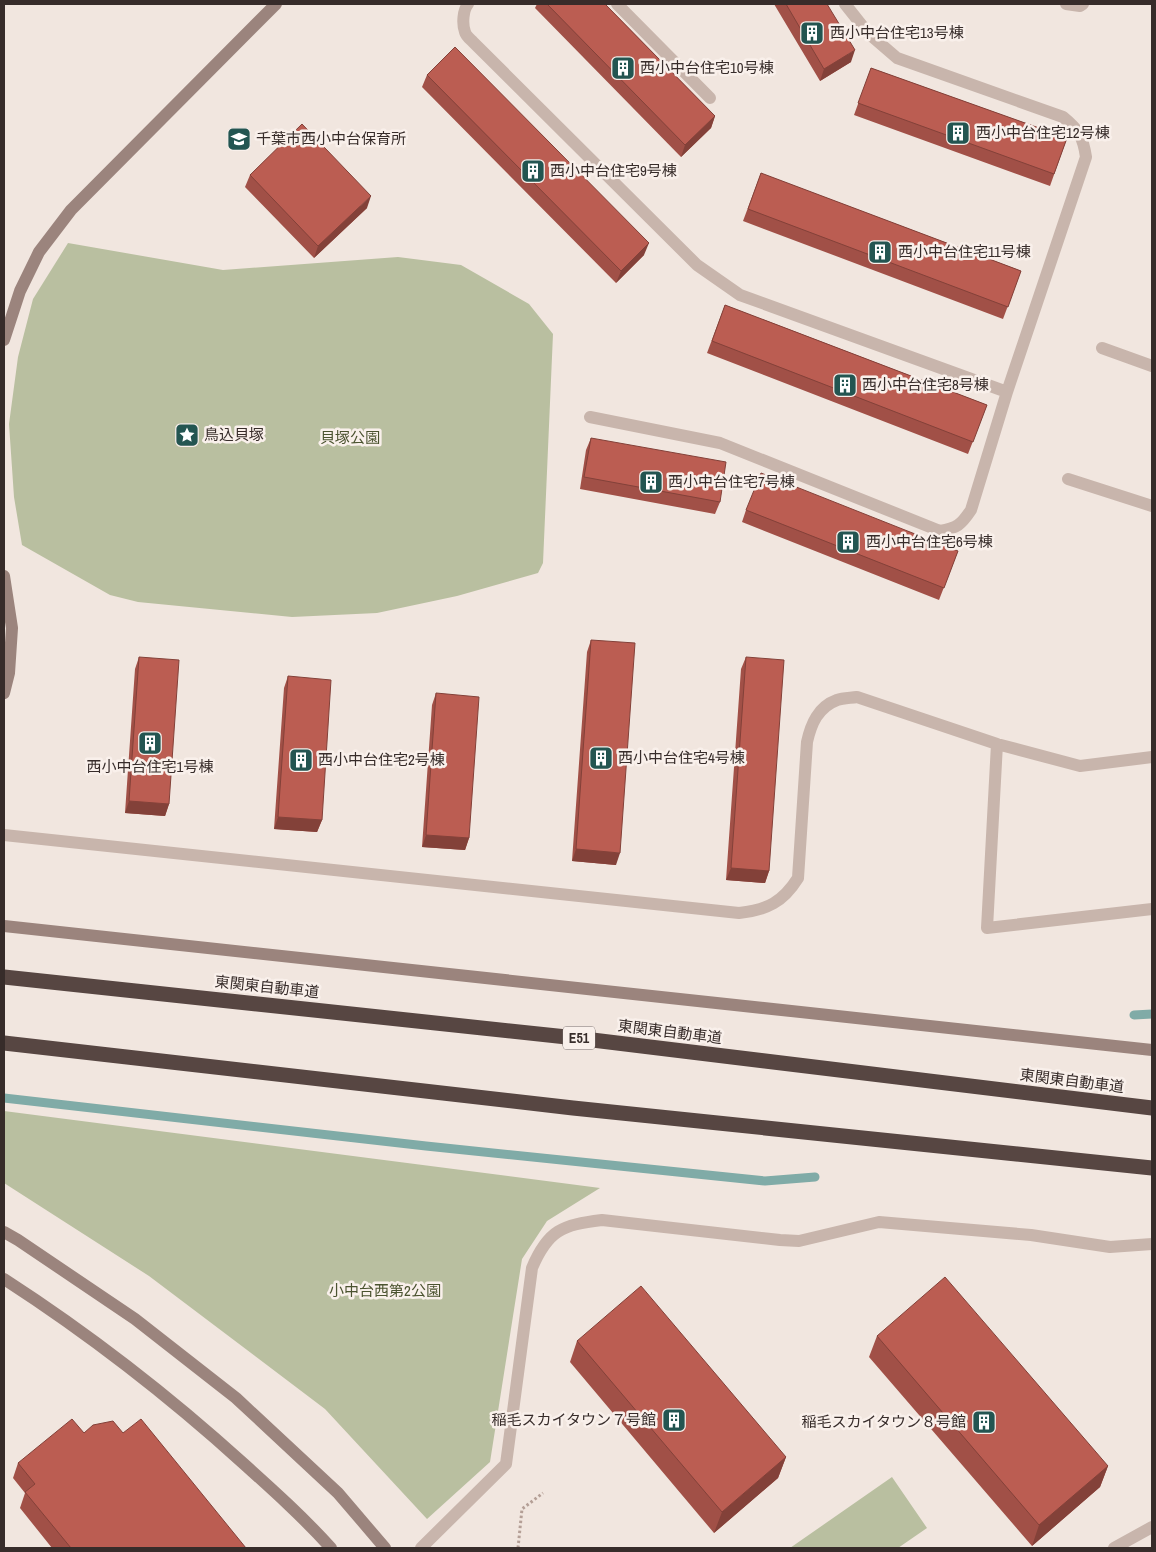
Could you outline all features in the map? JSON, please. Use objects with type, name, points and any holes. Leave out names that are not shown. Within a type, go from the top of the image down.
[{"type":"highway","name":"東関東自動車道","points":[[4,977],[586,1039],[1152,1108]]},
{"type":"highway","points":[[4,1043],[573,1108],[1152,1168]]},
{"type":"street","points":[[4,340],[20,291],[39,252],[71,210],[276,4]]},
{"type":"street","points":[[468,4],[464,22],[465,33],[697,265],[740,295],[1007,392]]},
{"type":"street","points":[[617,4],[710,98]]},
{"type":"street","points":[[590,417],[720,443],[940,531],[954,529],[964,521],[971,510],[1007,392],[1086,157],[1084,141],[1076,128],[1063,117],[897,58],[868,33],[845,4]]},
{"type":"street","points":[[1066,4],[1080,6],[1084,4]]},
{"type":"street","points":[[1102,348],[1152,366]]},
{"type":"street","points":[[1068,479],[1152,506]]},
{"type":"street","points":[[4,576],[6,607],[12,628],[9,673],[4,693]]},
{"type":"street","points":[[4,835],[739,913],[756,912],[774,904],[789,892],[798,878],[807,742],[811,724],[823,709],[836,700],[857,697],[997,744],[1080,766],[1152,757]]},
{"type":"street","points":[[997,744],[987,928],[1152,909]]},
{"type":"street","points":[[4,926],[1152,1050]]},
{"type":"street","points":[[421,1548],[506,1464],[532,1268],[547,1240],[560,1229],[580,1223],[602,1220],[799,1241],[879,1222],[1031,1235],[1110,1247],[1152,1244]]},
{"type":"street","points":[[4,1232],[135,1319],[236,1398],[338,1493],[385,1548]]},
{"type":"street","points":[[4,1279],[110,1352],[209,1432],[306,1520],[331,1548]]},
{"type":"street","points":[[1114,1548],[1152,1528]]},
{"type":"path","points":[[518,1548],[522,1509],[543,1493]]},
{"type":"green space","name":"貝塚公園","points":[[68,243],[223,270],[398,257],[461,265],[529,304],[553,334],[543,563],[538,573],[457,596],[377,613],[292,617],[138,602],[110,595],[22,545],[14,497],[9,424],[18,357],[33,299]]},
{"type":"green space","name":"小中台西第2公園","points":[[4,1111],[600,1188],[547,1221],[522,1259],[490,1462],[427,1519],[325,1409],[149,1276],[4,1183]]},
{"type":"green space","points":[[892,1477],[927,1528],[898,1548],[790,1548]]},
{"type":"building","name":"西小中台住宅10号棟","points":[[547,4],[605,4],[715,116],[685,145]]},
{"type":"building","name":"西小中台住宅13号棟","points":[[786,4],[827,4],[855,50],[824,69]]},
{"type":"building","name":"西小中台住宅9号棟","points":[[455,47],[649,243],[621,271],[427,75]]},
{"type":"building","name":"西小中台住宅12号棟","points":[[871,68],[1067,138],[1054,174],[858,103]]},
{"type":"building","points":[[302,124],[371,196],[318,246],[250,175]]},
{"type":"building","name":"西小中台住宅11号棟","points":[[761,173],[1021,271],[1008,307],[748,209]]},
{"type":"building","name":"西小中台住宅8号棟","points":[[725,305],[987,405],[973,442],[712,341]]},
{"type":"building","name":"西小中台住宅7号棟","points":[[591,438],[726,462],[720,502],[584,477]]},
{"type":"building","name":"西小中台住宅6号棟","points":[[761,473],[958,551],[944,588],[746,510]]},
{"type":"building","name":"西小中台住宅4号棟","points":[[591,640],[635,643],[620,853],[576,849]]},
{"type":"building","name":"西小中台住宅1号棟","points":[[139,657],[179,660],[169,804],[129,801]]},
{"type":"building","points":[[746,657],[784,660],[769,871],[731,868]]},
{"type":"building","name":"西小中台住宅2号棟","points":[[288,676],[331,680],[322,820],[278,817]]},
{"type":"building","points":[[436,693],[479,697],[469,838],[426,835]]},
{"type":"building","name":"稲毛スカイタウン８号館","points":[[945,1277],[1108,1466],[1039,1525],[877,1336]]},
{"type":"building","name":"稲毛スカイタウン７号館","points":[[641,1286],[786,1457],[722,1512],[577,1341]]},
{"type":"building","points":[[72,1419],[84,1433],[93,1425],[113,1421],[123,1433],[141,1419],[246,1548],[71,1548],[25,1492],[35,1484],[18,1463]]},
{"type":"waterway","points":[[1134,1015],[1152,1014]]},
{"type":"waterway","points":[[4,1098],[426,1146],[765,1181],[815,1177]]},
{"type":"place","name":"西小中台住宅13号棟","points":[[812,33]]},
{"type":"place","name":"西小中台住宅10号棟","points":[[623,68]]},
{"type":"place","name":"西小中台住宅12号棟","points":[[958,133]]},
{"type":"place","name":"千葉市西小中台保育所","points":[[239,139]]},
{"type":"place","name":"西小中台住宅9号棟","points":[[533,171]]},
{"type":"place","name":"西小中台住宅11号棟","points":[[880,252]]},
{"type":"place","name":"西小中台住宅8号棟","points":[[845,385]]},
{"type":"place","name":"鳥込貝塚","points":[[187,435]]},
{"type":"place","name":"西小中台住宅7号棟","points":[[651,482]]},
{"type":"place","name":"西小中台住宅6号棟","points":[[848,542]]},
{"type":"place","name":"西小中台住宅1号棟","points":[[150,743]]},
{"type":"place","name":"西小中台住宅4号棟","points":[[601,758]]},
{"type":"place","name":"西小中台住宅2号棟","points":[[301,760]]},
{"type":"place","name":"稲毛スカイタウン７号館","points":[[674,1420]]},
{"type":"place","name":"稲毛スカイタウン８号館","points":[[984,1422]]}]
